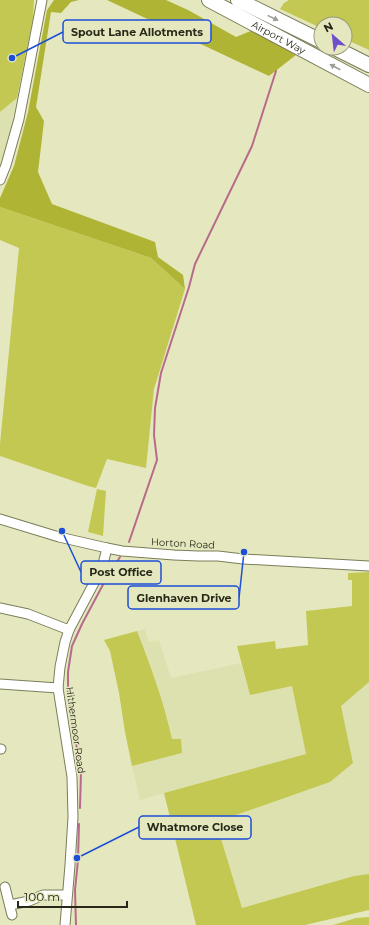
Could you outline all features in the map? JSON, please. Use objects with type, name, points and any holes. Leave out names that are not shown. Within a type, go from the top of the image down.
[{"type":"highway","name":"Airport Way","points":[[209,0],[369,85]]},
{"type":"highway","name":"Airport Way","points":[[238,0],[313,37]]},
{"type":"highway","points":[[351,56],[369,65]]},
{"type":"street","points":[[0,180],[6,165],[19,119],[42,0]]},
{"type":"street","name":"Horton Road","points":[[0,519],[60,537],[122,550],[174,555],[218,556],[243,559],[369,566]]},
{"type":"street","name":"Hithermoor Road","points":[[64,925],[73,817],[72,777],[58,688],[60,667],[69,630],[102,568],[107,548]]},
{"type":"street","points":[[0,608],[28,614],[69,630]]},
{"type":"street","points":[[0,684],[58,688]]},
{"type":"street","points":[[5,887],[12,915]]},
{"type":"street","points":[[10,905],[29,901],[43,895],[67,895]]},
{"type":"shaded area","points":[[0,0],[34,0],[33,18],[17,98],[0,112]]},
{"type":"shaded area","points":[[54,0],[79,0],[71,2],[61,13],[51,12],[36,107],[44,121],[38,172],[52,204],[155,242],[158,257],[183,275],[185,289],[151,258],[0,207],[0,198],[14,166],[28,112],[47,10]]},
{"type":"shaded area","points":[[107,0],[166,0],[188,10],[236,37],[253,30],[296,55],[269,76]]},
{"type":"shaded area","points":[[289,0],[369,0],[369,50],[353,43],[353,16],[313,16],[313,24],[280,9],[284,3]]},
{"type":"shaded area","points":[[17,98],[10,132],[0,166],[0,112]]},
{"type":"shaded area","points":[[0,207],[151,258],[185,289],[154,389],[146,468],[107,459],[96,488],[0,456],[19,248],[0,240]]},
{"type":"shaded area","points":[[97,489],[106,491],[103,536],[88,532]]},
{"type":"shaded area","points":[[369,572],[369,682],[341,706],[353,763],[330,782],[216,822],[242,908],[354,876],[369,874],[369,910],[305,925],[196,925],[164,793],[306,754],[292,686],[250,695],[237,646],[275,641],[276,649],[308,645],[306,611],[352,606],[352,580],[348,580],[348,573]]},
{"type":"shaded area","points":[[145,629],[149,642],[159,640],[171,678],[241,663],[250,695],[292,686],[306,754],[140,800],[132,766],[182,753],[172,740],[167,717],[151,667],[137,631]]},
{"type":"shaded area","points":[[137,631],[157,685],[172,739],[181,739],[182,753],[132,766],[110,651],[104,640]]},
{"type":"shaded area","points":[[369,682],[369,874],[354,876],[242,908],[216,822],[330,782],[341,705]]},
{"type":"shaded area","points":[[369,917],[369,925],[333,925],[356,918]]},
{"type":"waterway","points":[[129,542],[157,460],[154,435],[155,408],[161,373],[195,264],[252,146],[276,71]]},
{"type":"waterway","points":[[80,808],[81,772],[68,696],[68,672],[72,646],[106,579],[120,557]]},
{"type":"waterway","points":[[76,925],[75,890],[79,824]]},
{"type":"place","name":"Spout Lane Allotments","points":[[12,58]]},
{"type":"place","name":"Post Office","points":[[62,531]]},
{"type":"place","name":"Glenhaven Drive","points":[[244,552]]},
{"type":"place","name":"Whatmore Close","points":[[77,858]]}]
